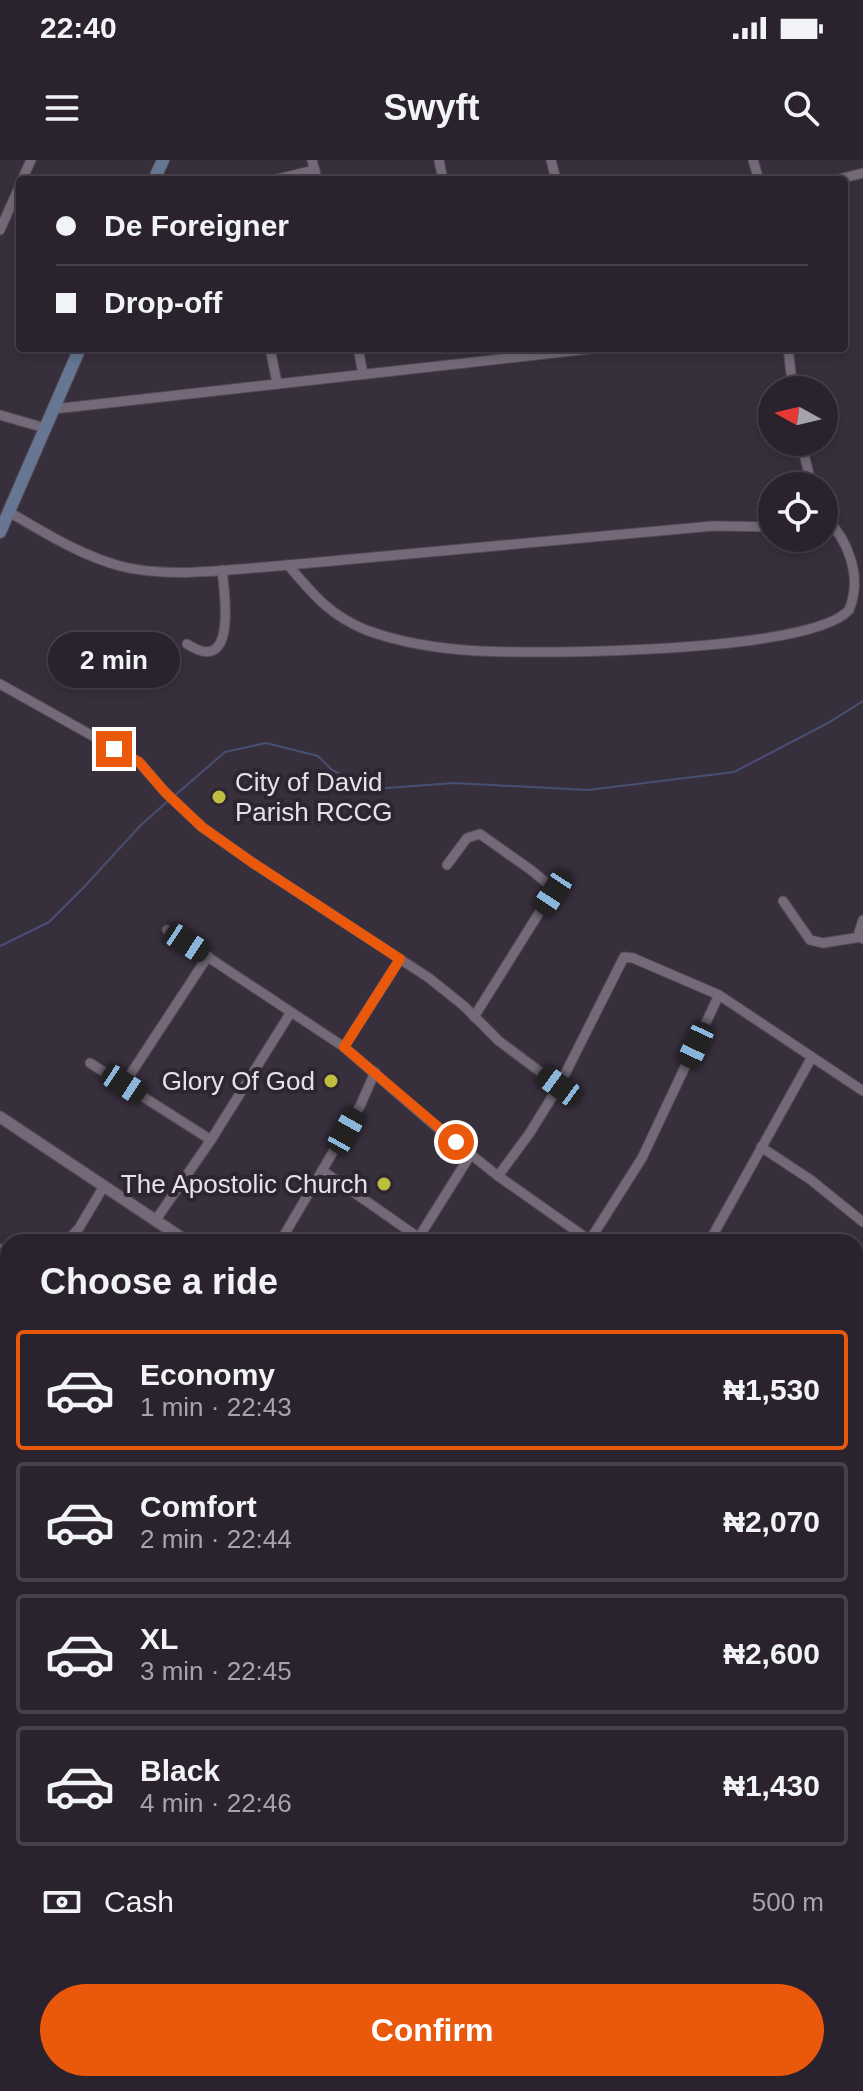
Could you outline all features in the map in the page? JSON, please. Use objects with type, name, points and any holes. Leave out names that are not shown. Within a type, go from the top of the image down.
[{"type":"main road","points":[[0,532],[78,352]]},
{"type":"street","points":[[290,176],[315,170]]},
{"type":"street","points":[[0,230],[16,193]]},
{"type":"street","points":[[271,352],[277,383]]},
{"type":"street","points":[[359,352],[363,374]]},
{"type":"street","points":[[54,409],[557,352]]},
{"type":"street","points":[[788,352],[791,376]]},
{"type":"street","points":[[0,415],[45,428]]},
{"type":"street","points":[[9,512],[72,548],[124,567],[172,571],[288,565],[713,526],[758,527]]},
{"type":"street","points":[[288,565],[330,611],[345,621],[390,638],[478,651],[656,649],[721,644],[814,628],[837,620],[855,602],[861,570],[846,539],[838,531]]},
{"type":"street","points":[[187,644],[201,653],[219,645],[223,638],[226,603],[222,570]]},
{"type":"street","points":[[0,684],[139,762],[202,827],[451,994],[499,1041],[559,1086]]},
{"type":"street","points":[[447,865],[467,838],[480,834],[554,889],[474,1017]]},
{"type":"street","points":[[783,901],[810,940],[823,943],[862,938],[860,927],[863,920]]},
{"type":"street","points":[[167,930],[344,1047],[498,1176],[581,1234]]},
{"type":"street","points":[[124,1084],[208,956]]},
{"type":"street","points":[[498,1176],[559,1086],[624,957],[633,958],[719,995],[863,1091]]},
{"type":"street","points":[[344,1047],[400,959]]},
{"type":"street","points":[[595,1234],[642,1158],[719,995]]},
{"type":"street","points":[[155,1221],[211,1140],[291,1012]]},
{"type":"street","points":[[714,1234],[812,1057]]},
{"type":"street","points":[[90,1063],[211,1140]]},
{"type":"street","points":[[285,1234],[368,1091],[375,1072]]},
{"type":"street","points":[[0,1117],[175,1234]]},
{"type":"street","points":[[761,1147],[811,1180],[863,1222]]},
{"type":"street","points":[[425,1234],[471,1154]]},
{"type":"street","points":[[323,1171],[413,1234]]},
{"type":"street","points":[[73,1234],[104,1186]]},
{"type":"waterway","points":[[173,797],[225,752],[266,743],[318,756],[332,770],[373,789],[454,783],[588,790],[734,772],[863,701]]},
{"type":"waterway","points":[[0,946],[49,922],[141,825],[168,801]]},
{"type":"place","name":"City of David Parish RCCG","points":[[219,797]]},
{"type":"place","name":"Glory Of God","points":[[331,1081]]},
{"type":"place","name":"The Apostolic Church","points":[[384,1184]]},
{"type":"route","points":[[114,749],[139,762],[202,827],[400,959],[344,1047],[456,1142]]}]
